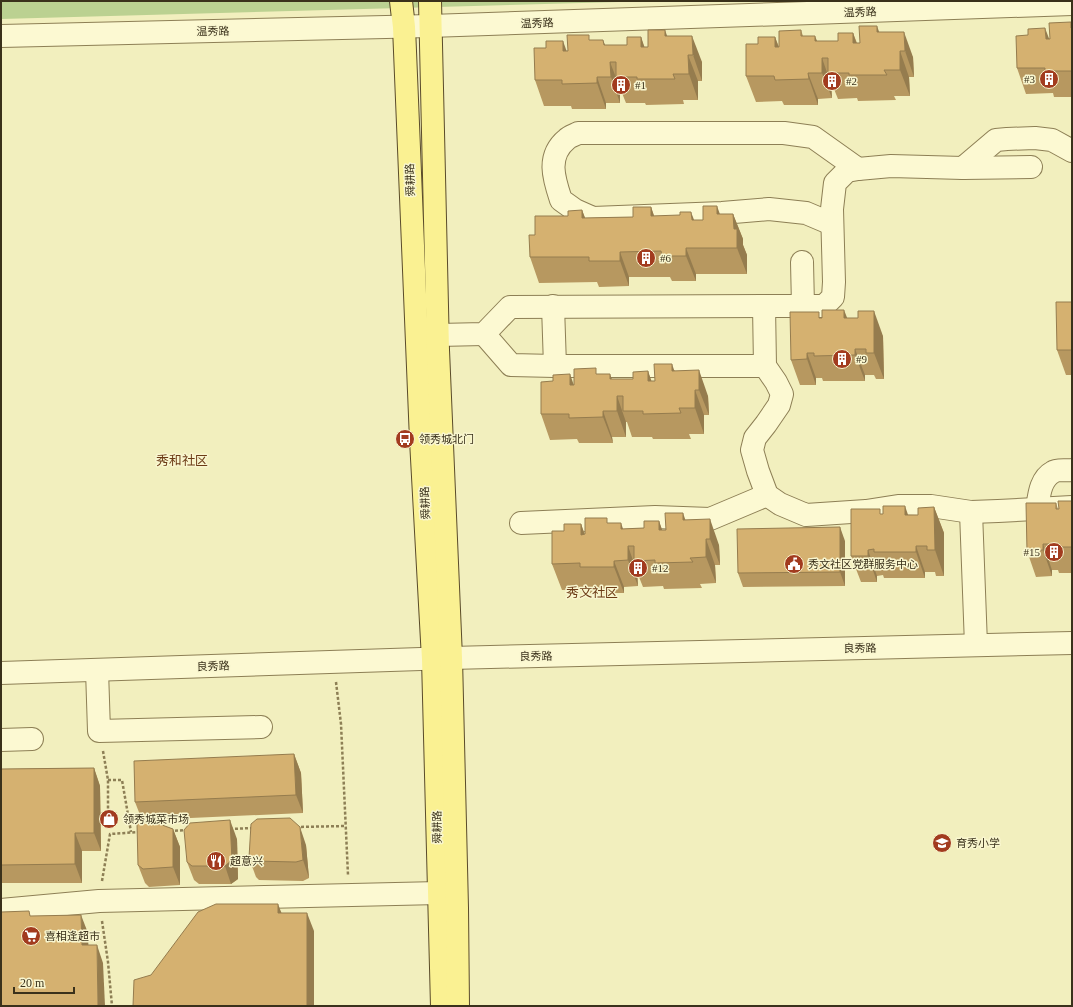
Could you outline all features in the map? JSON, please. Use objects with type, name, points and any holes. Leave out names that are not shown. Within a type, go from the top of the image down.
[{"type":"main road","name":"舜耕路","points":[[401,1],[404,27],[421,440],[442,658],[457,908],[458,1006]]},
{"type":"main road","name":"舜耕路","points":[[430,1],[444,512],[439,893],[442,1006]]},
{"type":"street","name":"温秀路","points":[[1,36],[404,27],[1072,4]]},
{"type":"street","points":[[832,224],[806,213],[769,209],[722,213],[593,218],[575,210],[561,200],[553,174],[553,161],[557,150],[567,138],[578,133],[784,133],[813,137],[858,169]]},
{"type":"street","points":[[963,168],[996,140],[1035,138],[1052,140],[1072,151]]},
{"type":"street","points":[[438,335],[484,334],[510,307],[824,306],[833,297],[832,209],[835,183],[847,171],[891,166],[963,168],[1031,167]]},
{"type":"street","points":[[802,262],[803,306]]},
{"type":"street","points":[[553,306],[555,366]]},
{"type":"street","points":[[764,306],[765,366],[782,394],[779,405],[755,438],[752,450],[767,495],[780,504],[806,515],[866,511],[898,506],[931,506],[972,512],[1072,508]]},
{"type":"street","points":[[484,334],[511,365],[765,366]]},
{"type":"street","points":[[1037,509],[1040,489],[1044,480],[1054,471],[1072,470]]},
{"type":"street","points":[[521,523],[655,517],[710,519],[767,495]]},
{"type":"street","points":[[972,512],[976,645]]},
{"type":"street","name":"良秀路","points":[[1,673],[442,658],[1072,643]]},
{"type":"street","points":[[97,670],[99,731],[261,727]]},
{"type":"street","points":[[1,740],[32,739]]},
{"type":"street","points":[[1,910],[99,901],[439,893]]},
{"type":"path","points":[[333,662],[341,724],[350,895]]},
{"type":"path","points":[[99,731],[108,780],[108,809]]},
{"type":"path","points":[[108,780],[122,780],[131,832]]},
{"type":"path","points":[[291,827],[346,826]]},
{"type":"path","points":[[229,829],[260,828]]},
{"type":"path","points":[[168,831],[191,830]]},
{"type":"path","points":[[112,1006],[108,962],[99,901],[110,834],[146,832]]},
{"type":"green space","points":[[1,1],[655,1],[1,19]]},
{"type":"building","points":[[1071,22],[1072,71],[1045,71],[1045,68],[1017,68],[1016,36],[1028,35],[1028,29],[1045,28],[1046,39],[1050,39],[1049,23]]},
{"type":"building","points":[[859,26],[877,26],[877,32],[904,32],[905,51],[900,51],[900,70],[884,70],[887,75],[849,75],[849,73],[828,73],[828,58],[822,58],[822,73],[808,73],[809,79],[775,80],[774,76],[746,76],[746,44],[758,44],[758,37],[775,37],[775,47],[779,47],[779,31],[801,30],[801,36],[815,36],[815,41],[838,41],[838,33],[853,33],[853,43],[860,43]]},
{"type":"building","points":[[648,30],[665,30],[665,36],[692,36],[693,55],[688,55],[689,74],[673,74],[675,79],[637,79],[637,77],[616,77],[616,62],[610,62],[611,77],[597,77],[597,83],[562,84],[562,80],[535,80],[534,48],[546,48],[546,41],[563,41],[563,51],[568,51],[567,35],[589,35],[589,40],[603,40],[604,45],[627,45],[627,37],[641,37],[641,47],[648,47]]},
{"type":"building","points":[[703,206],[717,206],[717,214],[733,214],[734,229],[737,229],[737,248],[686,248],[686,256],[662,256],[661,251],[620,252],[620,261],[589,261],[589,257],[530,257],[529,235],[535,235],[535,216],[568,216],[568,211],[582,210],[582,218],[633,217],[633,207],[651,207],[651,216],[680,215],[680,212],[691,212],[692,220],[703,220]]},
{"type":"building","points":[[1056,302],[1072,302],[1072,350],[1057,350]]},
{"type":"building","points":[[822,310],[844,310],[844,318],[858,318],[858,311],[874,311],[874,353],[866,353],[866,349],[855,349],[855,355],[814,356],[814,353],[807,353],[807,359],[791,360],[790,312],[819,312],[819,318],[822,318]]},
{"type":"building","points":[[654,364],[672,364],[672,371],[699,370],[699,390],[695,390],[695,408],[679,408],[681,413],[643,414],[643,411],[623,411],[623,396],[617,396],[617,411],[603,411],[603,417],[569,418],[569,414],[541,414],[541,382],[553,381],[553,375],[570,374],[570,385],[574,385],[574,369],[596,368],[596,374],[610,374],[610,379],[633,379],[633,372],[648,371],[648,381],[655,381]]},
{"type":"building","points":[[1058,501],[1072,501],[1072,547],[1050,547],[1050,544],[1043,544],[1043,550],[1027,551],[1026,503],[1056,503],[1056,509],[1059,509]]},
{"type":"building","points":[[883,506],[905,506],[905,515],[918,515],[918,508],[934,507],[935,550],[927,550],[927,546],[916,546],[916,552],[874,552],[874,549],[868,550],[868,556],[851,556],[851,509],[880,509],[880,514],[883,514]]},
{"type":"building","points":[[665,513],[683,513],[683,520],[710,519],[710,539],[706,539],[706,557],[690,558],[693,562],[655,563],[655,560],[634,561],[634,546],[628,546],[628,560],[614,561],[614,567],[580,567],[580,563],[552,564],[552,531],[564,531],[564,524],[581,524],[581,535],[585,534],[585,518],[607,518],[607,523],[621,523],[621,529],[644,528],[644,521],[659,521],[659,530],[666,530]]},
{"type":"building","name":"秀文社区党群服务中心","points":[[840,527],[840,572],[738,573],[737,529]]},
{"type":"building","points":[[294,754],[296,795],[135,802],[134,761]]},
{"type":"building","points":[[94,768],[94,833],[75,833],[75,864],[1,865],[1,769]]},
{"type":"building","points":[[143,818],[173,829],[173,867],[143,869],[138,865],[137,824]]},
{"type":"building","points":[[290,818],[300,827],[303,860],[296,862],[253,861],[249,858],[251,824],[257,819]]},
{"type":"building","points":[[230,820],[232,860],[225,866],[192,866],[187,862],[184,830],[190,823]]},
{"type":"building","points":[[216,904],[278,904],[278,913],[307,913],[307,1006],[133,1006],[134,980],[151,975],[198,912]]},
{"type":"building","points":[[29,911],[30,916],[81,915],[82,945],[97,945],[98,1006],[1,1006],[1,912]]},
{"type":"place","name":"#3","points":[[1049,79]]},
{"type":"place","name":"#2","points":[[832,81]]},
{"type":"place","name":"#1","points":[[621,85]]},
{"type":"place","name":"#6","points":[[646,258]]},
{"type":"place","name":"#9","points":[[842,359]]},
{"type":"place","name":"领秀城北门","points":[[405,439]]},
{"type":"place","name":"#15","points":[[1054,552]]},
{"type":"place","name":"秀文社区党群服务中心","points":[[794,564]]},
{"type":"place","name":"#12","points":[[638,568]]},
{"type":"place","name":"领秀城菜市场","points":[[109,819]]},
{"type":"place","name":"育秀小学","points":[[942,843]]},
{"type":"place","name":"超意兴","points":[[216,861]]},
{"type":"place","name":"喜相逢超市","points":[[31,936]]},
{"type":"district","name":"秀和社区","points":[[182,460]]},
{"type":"district","name":"秀文社区","points":[[592,592]]}]
